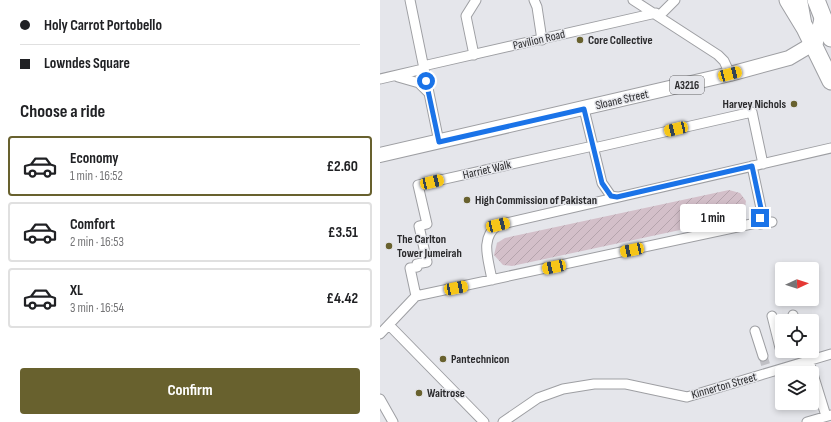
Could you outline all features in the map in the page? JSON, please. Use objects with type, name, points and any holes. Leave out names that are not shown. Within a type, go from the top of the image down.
[{"type":"highway","points":[[788,0],[805,28],[831,81]]},
{"type":"highway","points":[[816,0],[831,38]]},
{"type":"highway","points":[[812,44],[820,45],[831,51]]},
{"type":"main road","points":[[800,0],[805,28]]},
{"type":"main road","points":[[812,44],[818,38],[822,17]]},
{"type":"main road","name":"Sloane Street","points":[[380,155],[730,74],[789,58],[812,44]]},
{"type":"street","points":[[410,0],[439,142]]},
{"type":"street","points":[[474,55],[466,16],[476,0]]},
{"type":"street","points":[[534,0],[537,7],[542,40]]},
{"type":"street","points":[[633,0],[718,54],[730,74]]},
{"type":"street","points":[[657,14],[675,0]]},
{"type":"street","name":"Pavilion Road","points":[[384,77],[657,14]]},
{"type":"street","points":[[384,77],[419,82],[428,93]]},
{"type":"street","points":[[584,109],[602,183],[600,195],[596,202]]},
{"type":"street","name":"Harriet Walk","points":[[416,296],[410,268],[417,267],[417,264],[427,262],[419,226],[427,224],[418,185],[752,112],[764,163]]},
{"type":"street","points":[[492,280],[486,244],[487,238],[498,225],[831,148]]},
{"type":"street","points":[[752,166],[762,213],[756,223]]},
{"type":"street","points":[[602,183],[611,196],[617,197]]},
{"type":"street","points":[[380,334],[385,326],[416,296],[756,223],[760,224],[770,222]]},
{"type":"street","points":[[772,316],[775,328]]},
{"type":"street","points":[[385,326],[484,422]]},
{"type":"street","points":[[755,331],[763,356]]},
{"type":"street","name":"Kinnerton Street","points":[[504,422],[538,398],[563,388],[594,384],[626,384],[680,397],[687,397],[785,364],[831,354]]},
{"type":"street","points":[[807,359],[828,415],[807,422]]},
{"type":"street","points":[[380,399],[393,422]]},
{"type":"shaded area","points":[[729,190],[740,193],[746,201],[744,212],[736,218],[512,266],[503,265],[494,255],[497,243],[505,238]]},
{"type":"tunnel","points":[[763,356],[766,366]]},
{"type":"place","name":"Core Collective","points":[[580,40]]},
{"type":"place","name":"Harvey Nichols","points":[[794,104]]},
{"type":"place","name":"High Commission of Pakistan","points":[[467,200]]},
{"type":"place","name":"The Carlton Tower Jumeirah","points":[[389,246]]},
{"type":"place","name":"Pantechnicon","points":[[443,359]]},
{"type":"place","name":"Waitrose","points":[[419,393]]},
{"type":"route","points":[[426,81],[439,142],[584,109],[602,183],[605,189],[614,198],[752,166],[762,213],[760,218]]}]
